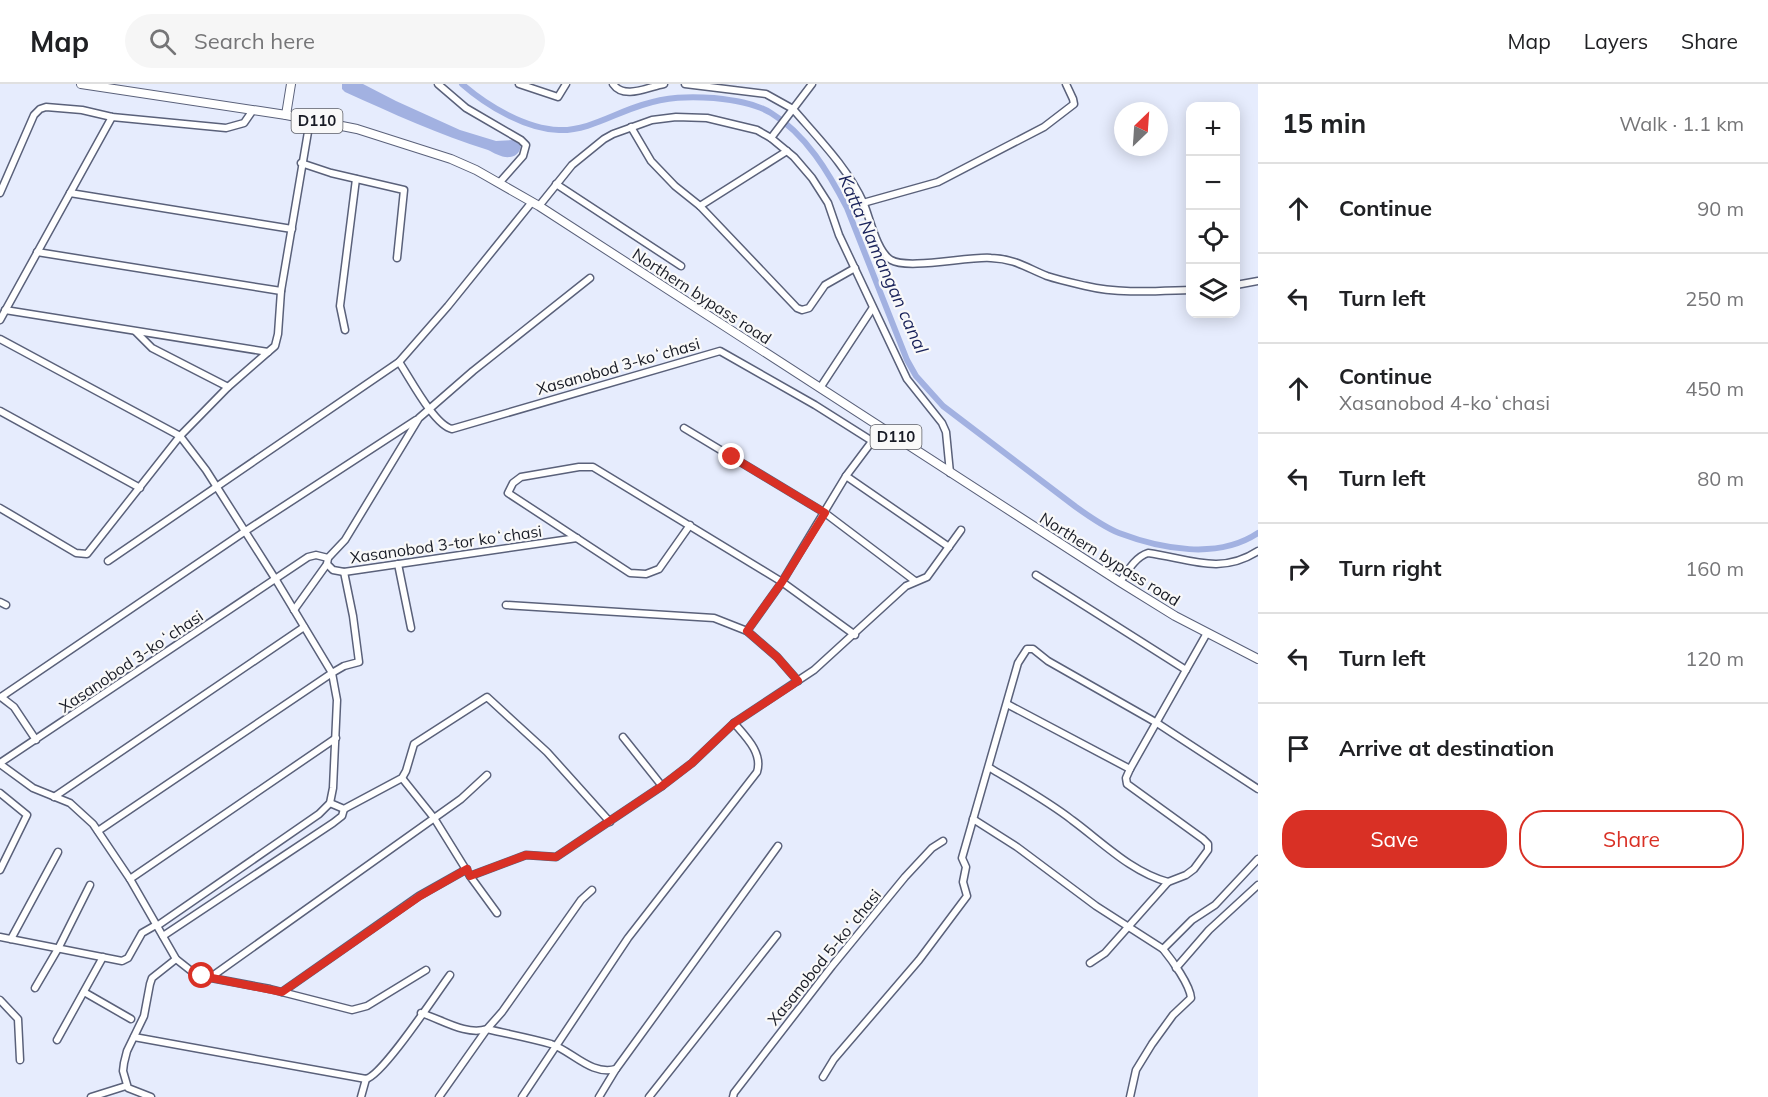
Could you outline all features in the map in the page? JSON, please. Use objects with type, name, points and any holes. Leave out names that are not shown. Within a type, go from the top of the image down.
[{"type":"main road","name":"Northern bypass road","points":[[81,84],[286,115],[357,129],[451,159],[500,182],[1120,582],[1207,633],[1258,659]]},
{"type":"main road","points":[[286,115],[291,84]]},
{"type":"street","points":[[438,84],[466,108],[526,145],[523,156],[500,182]]},
{"type":"street","points":[[519,84],[558,97],[566,84]]},
{"type":"street","points":[[613,84],[617,90],[625,93],[664,84]]},
{"type":"street","points":[[685,84],[766,94],[791,112],[824,145],[849,179],[863,203],[884,253],[891,260],[899,263],[945,262],[988,257],[1023,264],[1047,276],[1088,287],[1131,291],[1186,290]]},
{"type":"street","points":[[772,136],[812,84]]},
{"type":"street","points":[[863,203],[938,183],[1044,127],[1074,104],[1066,84]]},
{"type":"street","points":[[0,193],[34,115],[46,107],[82,110],[112,117],[226,128],[244,123],[254,110]]},
{"type":"street","points":[[0,320],[112,117]]},
{"type":"street","points":[[108,561],[399,362],[572,165],[613,134],[652,120],[676,117],[707,118],[772,136],[812,178],[828,203],[839,235],[872,309],[907,379],[942,423],[946,432],[950,473]]},
{"type":"street","points":[[0,508],[82,555],[87,554],[180,436],[277,341],[281,291],[309,120]]},
{"type":"street","points":[[632,127],[651,161],[675,186],[700,206],[793,305],[802,310],[809,308],[825,285],[855,267]]},
{"type":"street","points":[[700,206],[787,151]]},
{"type":"street","points":[[301,163],[404,190],[397,258]]},
{"type":"street","points":[[345,330],[340,306],[356,179]]},
{"type":"street","points":[[556,184],[681,266]]},
{"type":"street","points":[[70,193],[292,229]]},
{"type":"street","points":[[37,252],[281,291]]},
{"type":"street","points":[[36,740],[14,707],[1,697],[244,532],[419,418],[473,371],[590,278]]},
{"type":"street","points":[[1240,284],[1258,281]]},
{"type":"street","points":[[820,388],[872,309]]},
{"type":"street","points":[[5,310],[268,352]]},
{"type":"street","points":[[136,332],[152,348],[228,387]]},
{"type":"street","points":[[0,339],[180,436],[206,470],[332,673],[337,700],[333,788],[330,803],[319,814],[142,933],[127,960],[0,937]]},
{"type":"street","name":"Xasanobod 3-koʻchasi","points":[[430,409],[445,427],[452,429],[720,351],[815,405],[872,441]]},
{"type":"street","points":[[399,362],[430,409]]},
{"type":"street","points":[[0,411],[140,488]]},
{"type":"street","points":[[294,610],[327,561],[345,540],[419,418]]},
{"type":"street","points":[[684,428],[825,513],[915,581]]},
{"type":"street","points":[[747,631],[782,582],[846,476],[882,428]]},
{"type":"street","points":[[690,525],[659,569],[646,574],[630,573],[510,495],[509,491],[513,483],[521,477],[579,467],[593,467],[690,525],[782,582],[855,634]]},
{"type":"street","points":[[846,476],[949,547]]},
{"type":"street","points":[[282,992],[420,896],[469,872],[526,855],[556,857],[610,822],[692,763],[734,723],[814,670],[894,596],[915,581],[922,581],[927,577],[961,530]]},
{"type":"street","name":"Xasanobod 3-tor koʻchasi","points":[[327,561],[333,570],[344,572],[578,538]]},
{"type":"street","points":[[1120,582],[1136,561],[1148,553],[1204,565],[1228,563],[1249,557],[1258,551]]},
{"type":"street","name":"Xasanobod 3-koʻchasi","points":[[0,764],[312,555],[327,561]]},
{"type":"street","points":[[398,564],[411,628]]},
{"type":"street","points":[[98,831],[332,673],[360,660],[344,572]]},
{"type":"street","points":[[1036,575],[1186,670]]},
{"type":"street","points":[[506,605],[714,618],[747,631],[777,657],[798,681]]},
{"type":"street","points":[[54,797],[304,627]]},
{"type":"street","points":[[1090,963],[1105,953],[1168,882],[1194,869],[1208,850],[1208,844],[1126,784],[1130,769],[1207,633]]},
{"type":"street","points":[[823,1077],[834,1059],[919,960],[967,896],[963,882],[966,867],[962,858],[990,768],[1018,663],[1025,650],[1030,648],[1048,661],[1157,723],[1258,789]]},
{"type":"street","points":[[163,936],[333,823],[342,816],[344,809],[402,778],[414,744],[487,697],[547,752],[610,822]]},
{"type":"street","points":[[1006,704],[1130,769]]},
{"type":"street","points":[[522,1097],[628,938],[758,772],[760,759],[750,742],[734,723]]},
{"type":"street","points":[[623,737],[662,786]]},
{"type":"street","points":[[130,879],[336,738]]},
{"type":"street","points":[[0,764],[33,788],[75,807],[98,831],[130,879],[176,959],[195,974],[282,992],[333,1006],[359,1009],[426,970]]},
{"type":"street","points":[[990,768],[1070,818],[1132,866],[1156,879],[1168,882]]},
{"type":"street","points":[[211,977],[461,799],[487,775]]},
{"type":"street","points":[[402,778],[434,818],[497,913]]},
{"type":"street","points":[[0,793],[27,816],[0,870]]},
{"type":"street","points":[[330,803],[344,809]]},
{"type":"street","points":[[973,819],[1017,847],[1095,906],[1163,949],[1191,992],[1191,998],[1173,1015],[1136,1070],[1130,1097]]},
{"type":"street","name":"Xasanobod 5-koʻchasi","points":[[733,1097],[832,966],[905,877],[932,848],[943,841]]},
{"type":"street","points":[[598,1097],[616,1068],[778,846]]},
{"type":"street","points":[[11,939],[58,852]]},
{"type":"street","points":[[1163,949],[1192,920],[1215,905],[1258,859]]},
{"type":"street","points":[[35,988],[59,947],[90,885]]},
{"type":"street","points":[[1176,968],[1209,930],[1258,885]]},
{"type":"street","points":[[439,1097],[581,900],[592,890]]},
{"type":"street","points":[[649,1097],[777,935]]},
{"type":"street","points":[[57,1040],[103,957]]},
{"type":"street","points":[[151,1097],[133,1092],[126,1086],[124,1064],[127,1051],[144,1016],[152,978],[176,959]]},
{"type":"street","points":[[134,1037],[366,1079],[377,1073],[450,975]]},
{"type":"street","points":[[84,992],[130,1019]]},
{"type":"street","points":[[0,999],[18,1019],[20,1060]]},
{"type":"street","points":[[421,1014],[466,1029],[479,1031],[487,1029],[555,1045],[583,1063],[602,1070],[616,1068]]},
{"type":"street","points":[[361,1097],[366,1079]]},
{"type":"street","points":[[91,1097],[126,1086]]},
{"type":"water","points":[[342,84],[363,84],[460,130],[496,141],[514,140],[521,145],[520,150],[512,156],[498,155],[434,131],[345,92]]},
{"type":"waterway","name":"Katta Namangan canal","points":[[462,84],[508,115],[546,129],[580,128],[632,108],[660,100],[678,98],[704,97],[736,101],[751,104],[771,113],[806,143],[832,181],[847,208],[907,360],[916,376],[943,406],[1076,507],[1102,525],[1119,533],[1153,544],[1189,549],[1225,547],[1258,533]]},
{"type":"route","points":[[202,976],[282,992],[420,896],[467,869],[470,876],[526,855],[556,857],[662,786],[692,763],[734,723],[798,681],[777,657],[747,631],[782,582],[825,513],[732,457]]}]
